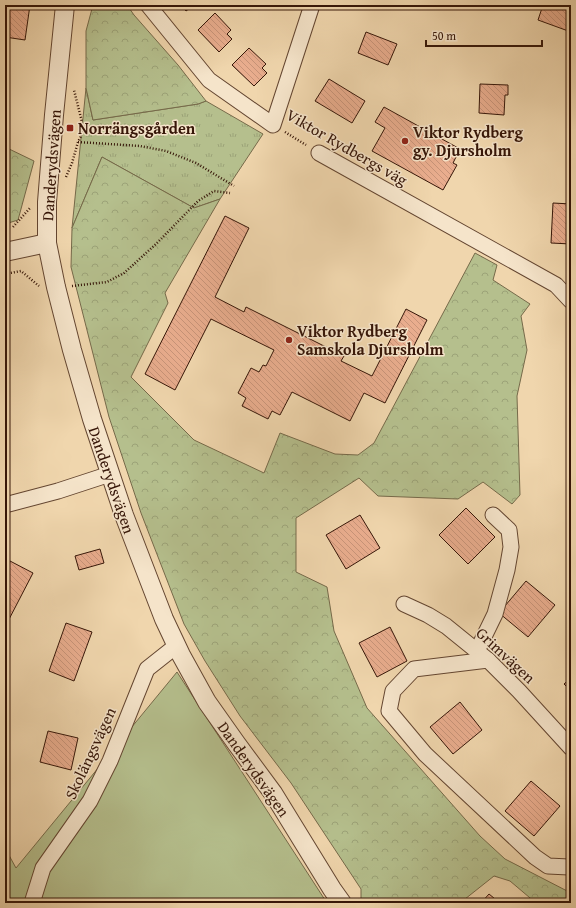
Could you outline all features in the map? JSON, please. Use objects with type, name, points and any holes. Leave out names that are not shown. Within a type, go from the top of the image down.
[{"type":"street","name":"Danderydsvägen","points":[[65,5],[47,202],[47,244],[72,350],[92,419],[124,516],[176,646],[207,702],[273,793],[342,903]]},
{"type":"street","name":"Viktor Rydbergs väg","points":[[148,5],[209,80],[273,124]]},
{"type":"street","points":[[273,124],[312,5]]},
{"type":"street","name":"Viktor Rydbergs väg","points":[[319,153],[564,285],[571,301]]},
{"type":"street","points":[[5,252],[47,244]]},
{"type":"street","points":[[5,506],[110,474]]},
{"type":"street","points":[[494,514],[509,530],[511,547],[507,570],[482,655],[414,669],[393,691],[389,711],[425,754],[535,857],[548,866],[571,866]]},
{"type":"street","name":"Grimvägen","points":[[404,604],[428,615],[446,626],[482,655],[520,691],[571,748]]},
{"type":"street","name":"Skolängsvägen","points":[[32,903],[43,868],[90,801],[110,762],[147,669],[176,646]]},
{"type":"path","points":[[64,184],[72,164],[78,142],[84,130],[73,84]]},
{"type":"path","name":"Viktor Rydbergs väg","points":[[273,124],[319,153]]},
{"type":"path","points":[[78,142],[140,146],[166,151],[196,163],[234,186]]},
{"type":"path","points":[[70,286],[107,282],[124,273],[156,244],[198,201],[214,191],[230,193]]},
{"type":"path","points":[[5,274],[21,271],[42,288]]},
{"type":"green space","points":[[93,5],[127,5],[178,65],[206,101],[198,104],[93,120],[86,88],[86,31]]},
{"type":"green space","points":[[86,88],[93,120],[198,104],[206,101],[263,134],[220,199],[194,208],[102,157],[72,228]]},
{"type":"green space","points":[[5,147],[34,161],[18,220],[5,224]]},
{"type":"green space","points":[[102,157],[194,208],[220,199],[165,293],[168,303],[131,377],[194,440],[264,473],[280,433],[335,454],[358,455],[374,443],[475,253],[497,265],[493,280],[530,304],[521,316],[527,350],[517,396],[520,495],[512,504],[483,482],[458,499],[378,496],[359,478],[296,518],[296,572],[327,587],[334,631],[367,708],[480,836],[505,859],[571,893],[571,903],[536,903],[510,881],[494,876],[460,903],[364,903],[361,900],[361,889],[291,783],[240,716],[205,661],[184,624],[141,513],[109,417],[71,267],[72,228]]},
{"type":"green space","points":[[177,672],[327,903],[5,903],[5,848],[16,868]]},
{"type":"building","points":[[8,5],[30,5],[25,40],[5,37]]},
{"type":"building","points":[[181,5],[194,5],[186,11]]},
{"type":"building","points":[[543,5],[562,5],[571,9],[571,32],[538,20]]},
{"type":"building","points":[[215,13],[231,30],[227,34],[232,39],[219,52],[198,30]]},
{"type":"building","points":[[366,32],[397,44],[388,65],[358,53]]},
{"type":"building","points":[[249,48],[266,64],[262,68],[267,73],[254,86],[232,65]]},
{"type":"building","points":[[329,79],[365,101],[352,123],[315,101]]},
{"type":"building","points":[[480,84],[508,85],[508,95],[505,95],[504,115],[479,113]]},
{"type":"building","points":[[384,107],[460,149],[453,163],[457,165],[443,190],[372,151],[385,128],[375,122]]},
{"type":"building","points":[[553,203],[571,204],[571,244],[551,243]]},
{"type":"building","points":[[225,216],[249,228],[215,297],[244,312],[246,307],[344,356],[341,361],[372,376],[406,309],[427,320],[385,403],[364,393],[350,421],[292,392],[280,415],[272,411],[268,419],[242,406],[246,398],[238,393],[251,368],[259,372],[263,365],[266,366],[274,350],[211,319],[175,390],[145,374]]},
{"type":"building","points":[[466,508],[495,537],[468,564],[439,535]]},
{"type":"building","points":[[360,515],[380,548],[346,569],[326,535]]},
{"type":"building","points":[[100,549],[104,563],[79,570],[75,556]]},
{"type":"building","points":[[10,561],[33,573],[5,627],[5,570]]},
{"type":"building","points":[[526,581],[555,605],[528,637],[499,613]]},
{"type":"building","points":[[66,623],[92,632],[74,681],[49,671]]},
{"type":"building","points":[[390,627],[407,661],[377,677],[359,643]]},
{"type":"building","points":[[571,678],[571,691],[564,684]]},
{"type":"building","points":[[460,702],[482,730],[453,754],[430,727]]},
{"type":"building","points":[[48,731],[78,738],[71,770],[40,762]]},
{"type":"building","points":[[531,781],[560,806],[534,836],[505,811]]},
{"type":"building","points":[[489,894],[500,903],[481,903]]},
{"type":"place","name":"Norrängsgården","points":[[70,128]]},
{"type":"place","name":"Viktor Rydberg gy. Djursholm","points":[[405,141]]},
{"type":"place","name":"Viktor Rydberg Samskola Djursholm","points":[[289,340]]}]
